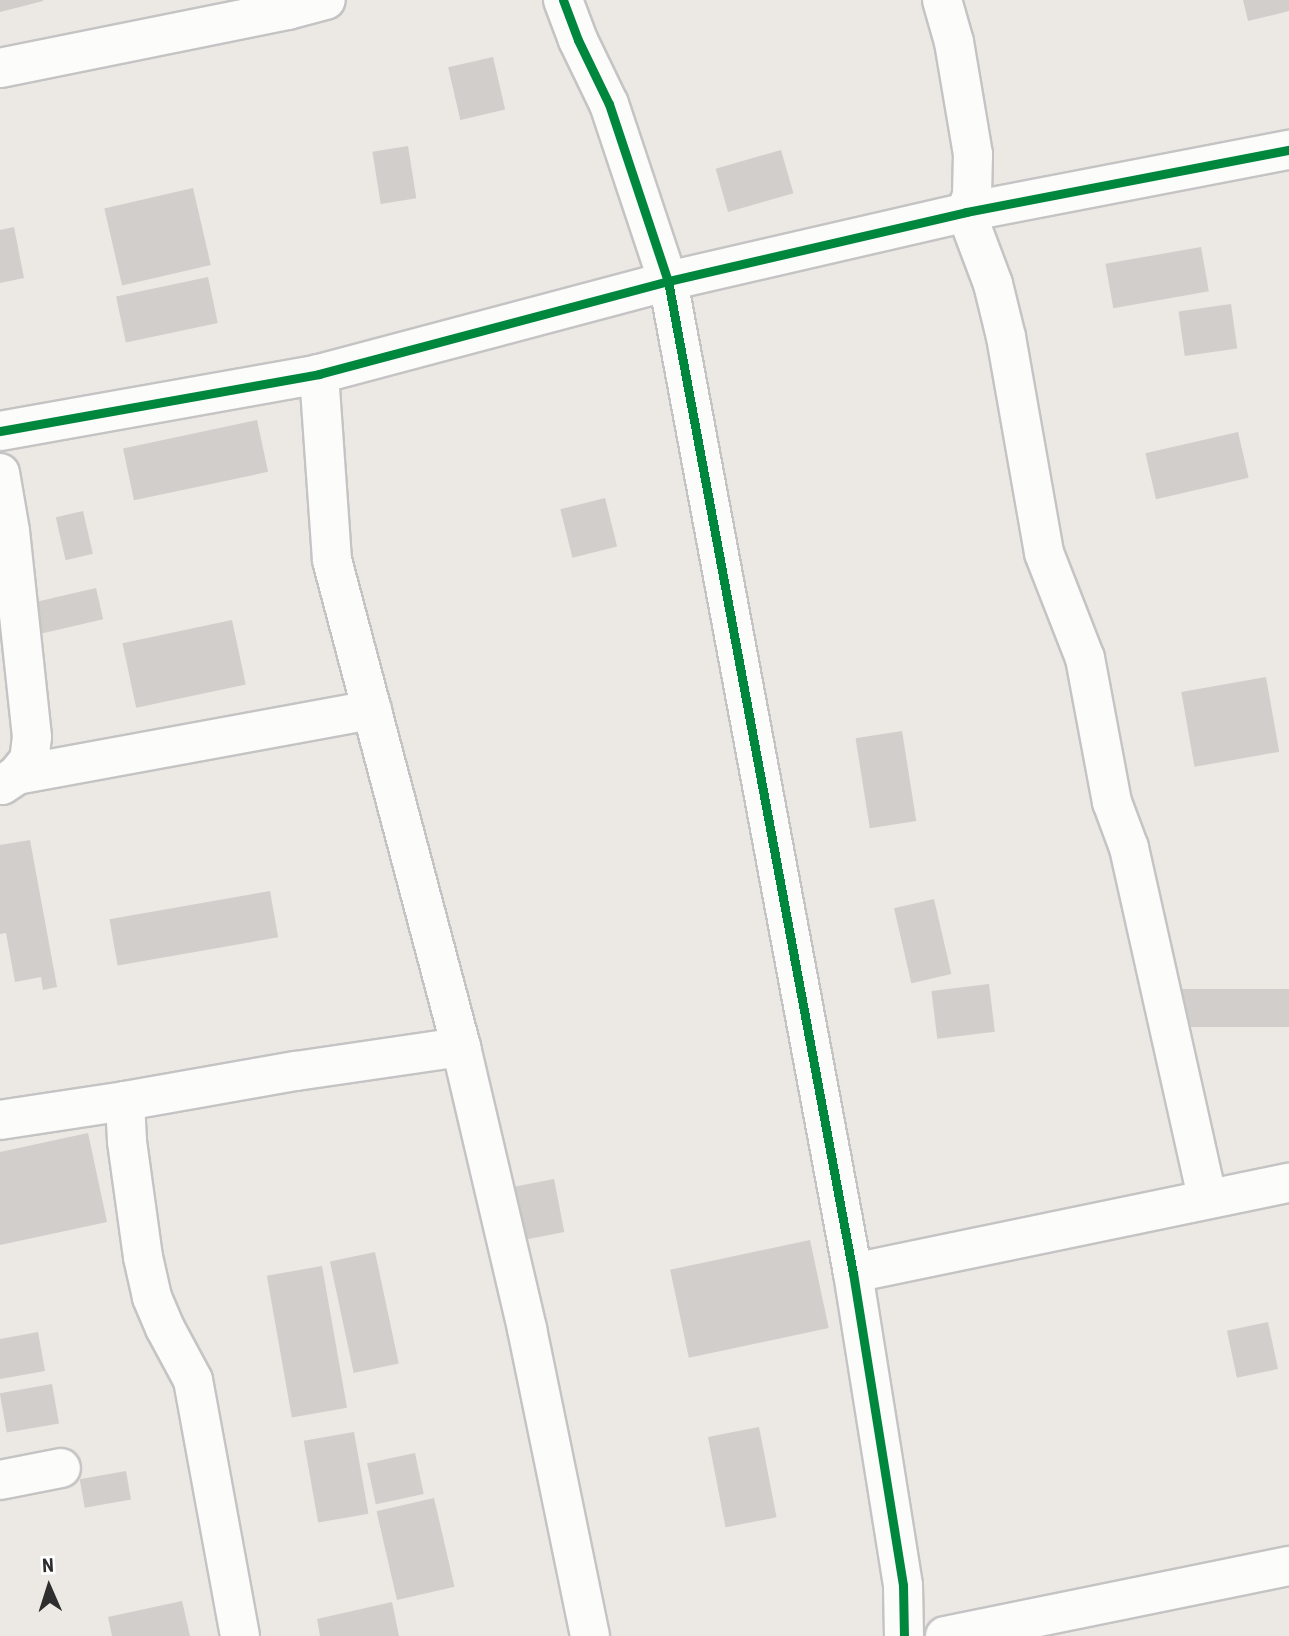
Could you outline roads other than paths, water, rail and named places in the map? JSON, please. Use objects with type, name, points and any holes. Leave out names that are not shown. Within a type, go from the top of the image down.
[{"type":"street","points":[[0,68],[326,0]]},
{"type":"street","points":[[564,0],[578,40],[610,104],[668,281],[853,1273],[903,1585],[904,1636]]},
{"type":"street","points":[[942,0],[954,42],[973,154],[972,195],[966,212],[993,284],[1006,337],[1044,553],[1085,658],[1112,802],[1129,848],[1208,1198]]},
{"type":"street","points":[[0,430],[319,374],[668,281],[966,212],[1289,150]]},
{"type":"street","points":[[319,374],[332,560],[461,1048],[527,1329],[590,1636]]},
{"type":"street","points":[[0,472],[10,531],[32,737],[29,760],[9,780]]},
{"type":"street","points":[[9,780],[372,710]]},
{"type":"street","points":[[0,1120],[296,1071],[461,1048]]},
{"type":"street","points":[[125,1101],[127,1141],[143,1257],[164,1328],[193,1380],[240,1636]]},
{"type":"street","points":[[853,1273],[1289,1183]]},
{"type":"street","points":[[0,1480],[61,1468]]},
{"type":"street","points":[[945,1636],[1289,1566]]}]
